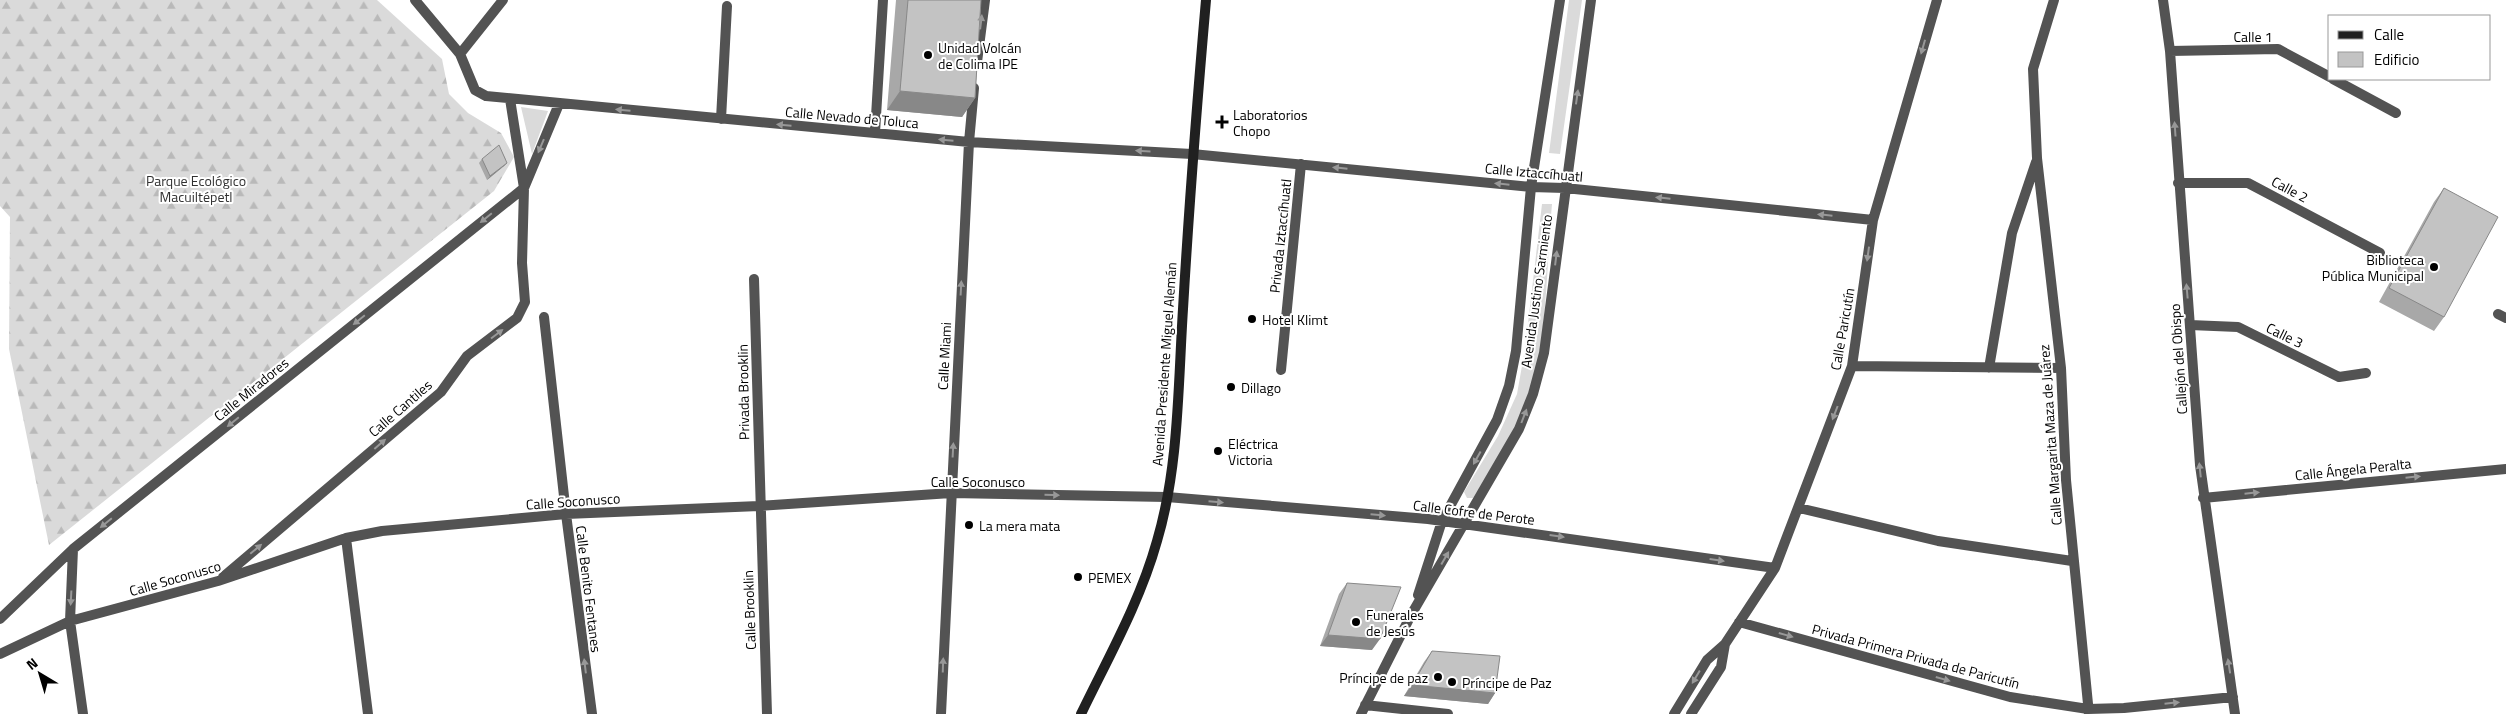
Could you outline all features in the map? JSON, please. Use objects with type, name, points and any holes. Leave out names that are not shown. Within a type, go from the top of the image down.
[{"type":"main road","name":"Avenida Presidente Miguel Alemán","points":[[1081,714],[1144,583],[1158,541],[1167,498],[1174,448],[1192,154],[1206,0]]},
{"type":"street","points":[[415,0],[460,54],[475,90],[486,96],[510,99],[524,188]]},
{"type":"street","points":[[460,54],[503,0]]},
{"type":"street","points":[[875,133],[883,0]]},
{"type":"street","name":"Calle Miami","points":[[942,714],[969,142],[984,0]]},
{"type":"street","name":"Avenida Justino Sarmiento","points":[[1412,615],[1442,521],[1497,420],[1509,386],[1516,352],[1531,187],[1560,0]]},
{"type":"street","name":"Avenida Justino Sarmiento","points":[[1363,710],[1412,615],[1519,429],[1533,394],[1544,353],[1591,0]]},
{"type":"street","name":"Calle Paricutín","points":[[1674,714],[1707,660],[1725,644],[1775,568],[1852,366],[1874,220],[1937,0]]},
{"type":"street","name":"Calle Margarita Maza de Juárez","points":[[2054,0],[2033,69],[2037,158],[2061,368],[2072,561],[2089,712]]},
{"type":"street","name":"Callejón del Obispo","points":[[2163,0],[2170,51],[2178,183],[2203,498],[2234,697],[2235,714]]},
{"type":"street","points":[[721,119],[727,6]]},
{"type":"street","name":"Calle 1","points":[[2170,51],[2278,49],[2328,76]]},
{"type":"street","name":"Calle 1","points":[[2335,80],[2396,113]]},
{"type":"street","name":"Calle Nevado de Toluca","points":[[510,99],[969,142],[1192,154]]},
{"type":"street","name":"Calle Miradores","points":[[0,619],[74,549],[524,188],[559,104]]},
{"type":"street","name":"Calle Iztaccíhuatl","points":[[1192,154],[1531,187],[1565,188],[1874,220]]},
{"type":"street","name":"Calle Margarita Maza de Juárez","points":[[1989,368],[2012,233],[2037,158]]},
{"type":"street","name":"Privada Iztaccíhuatl","points":[[1281,370],[1302,164]]},
{"type":"street","name":"Calle 2","points":[[2178,183],[2248,183],[2380,253]]},
{"type":"street","name":"Calle Cantiles","points":[[218,581],[441,392],[467,356],[517,318],[525,302],[522,262],[524,188]]},
{"type":"street","name":"Privada Brooklin","points":[[754,279],[759,506]]},
{"type":"street","name":"Calle Benito Fentanes","points":[[544,317],[566,514],[592,714]]},
{"type":"street","name":"Calle 3","points":[[2190,325],[2238,327],[2339,377],[2366,373]]},
{"type":"street","points":[[1852,366],[2061,368]]},
{"type":"street","name":"Calle Ángela Peralta","points":[[2203,498],[2506,469]]},
{"type":"street","name":"Calle Soconusco","points":[[0,654],[70,621],[218,581],[346,538],[382,531],[566,514],[759,506],[951,493],[1167,498]]},
{"type":"street","name":"Calle Cofre de Perote","points":[[1167,498],[1465,523],[1775,568]]},
{"type":"street","name":"Calle Brooklin","points":[[759,506],[766,714]]},
{"type":"street","points":[[1799,508],[1938,541],[2072,561]]},
{"type":"street","points":[[346,538],[368,714]]},
{"type":"street","points":[[74,549],[70,621],[83,714]]},
{"type":"street","name":"Privada Primera Privada de Paricutín","points":[[1739,622],[2010,697],[2089,712]]},
{"type":"street","name":"Calle Paricutín","points":[[1691,714],[1721,666],[1725,644]]},
{"type":"street","points":[[2089,712],[2234,697]]},
{"type":"street","points":[[1363,710],[1448,714]]},
{"type":"green space","name":"Parque Ecológico Macuiltépetl","points":[[0,0],[377,0],[442,59],[449,94],[468,113],[501,133],[514,157],[494,191],[49,545],[9,349],[10,217],[0,206]]},
{"type":"green space","points":[[1569,0],[1582,0],[1560,154],[1549,153]]},
{"type":"green space","points":[[521,107],[548,111],[532,154]]},
{"type":"green space","points":[[1542,204],[1552,204],[1543,326],[1540,351],[1529,398],[1512,437],[1497,462],[1473,498],[1467,498],[1464,492],[1498,436],[1517,394],[1525,349]]},
{"type":"building","name":"Unidad Volcán de Colima IPE","points":[[908,0],[981,0],[975,98],[900,91]]},
{"type":"building","points":[[499,145],[507,163],[490,176],[482,159]]},
{"type":"building","name":"Biblioteca Pública Municipal","points":[[2444,188],[2498,217],[2444,317],[2389,288]]},
{"type":"building","name":"Funerales de Jesús","points":[[1347,583],[1401,587],[1380,639],[1328,635]]},
{"type":"building","name":"Príncipe de Paz","points":[[1432,651],[1500,656],[1495,693],[1412,685]]},
{"type":"place","name":"Unidad Volcán de Colima IPE","points":[[928,55]]},
{"type":"place","name":"Laboratorios Chopo","points":[[1222,122]]},
{"type":"place","name":"Biblioteca Pública Municipal","points":[[2434,267]]},
{"type":"place","name":"Hotel Klimt","points":[[1252,319]]},
{"type":"place","name":"Dillago","points":[[1231,387]]},
{"type":"place","name":"Eléctrica Victoria","points":[[1218,451]]},
{"type":"place","name":"La mera mata","points":[[969,525]]},
{"type":"place","name":"PEMEX","points":[[1078,577]]},
{"type":"place","name":"Funerales de Jesús","points":[[1356,622]]},
{"type":"place","name":"Príncipe de paz","points":[[1438,677]]},
{"type":"place","name":"Príncipe de Paz","points":[[1452,682]]}]
